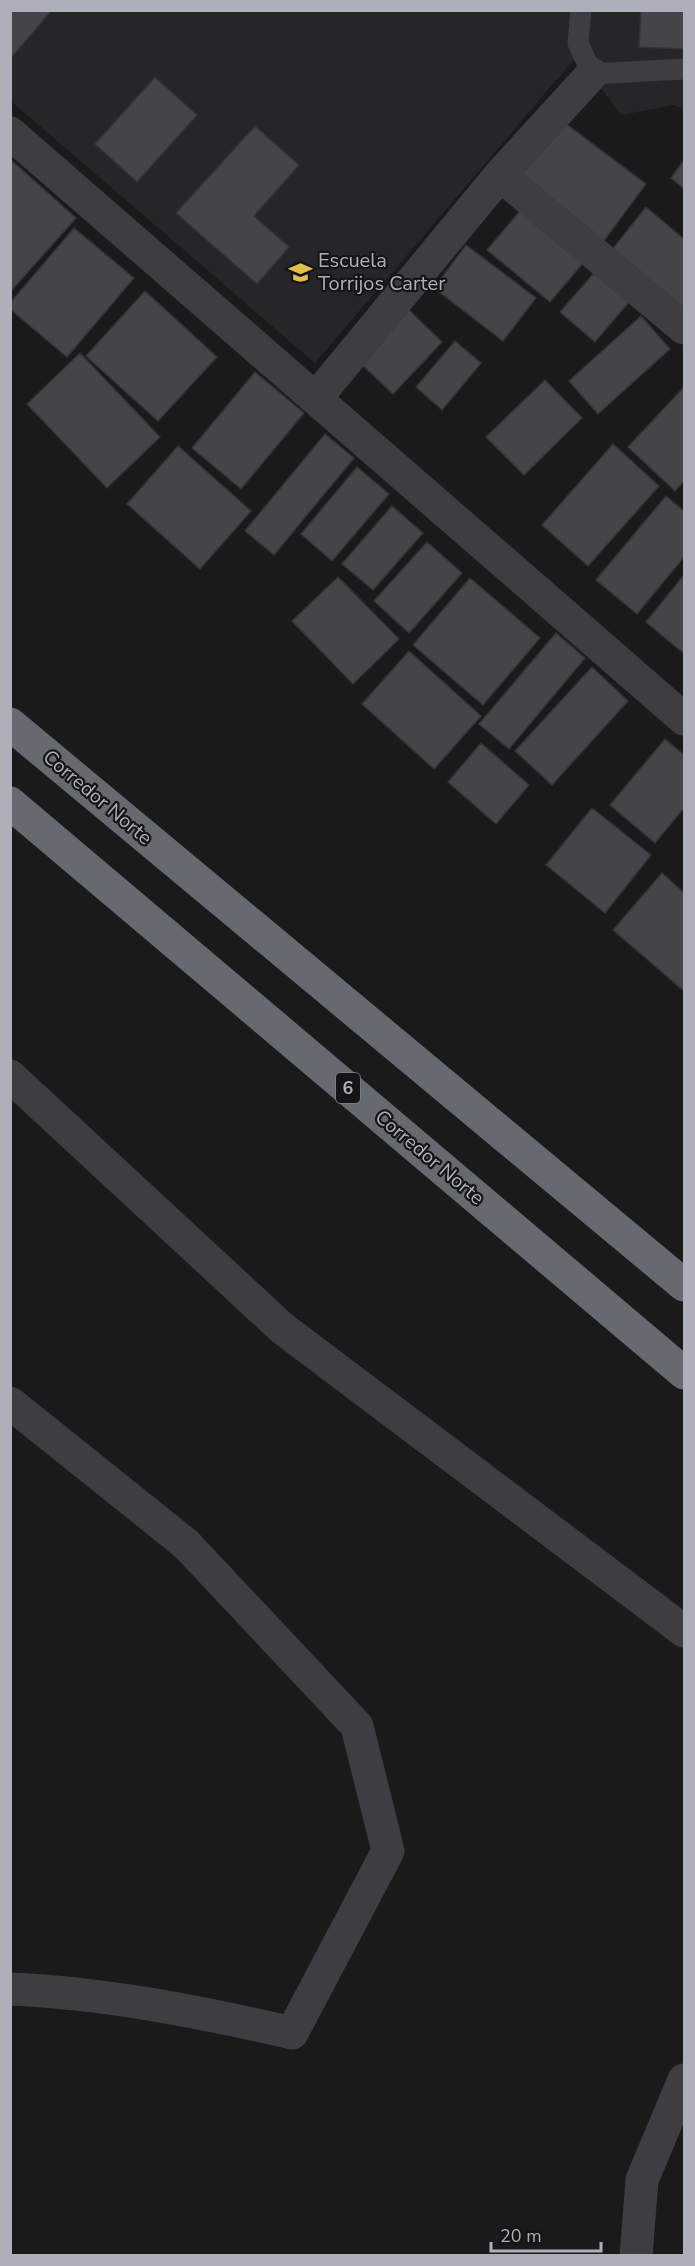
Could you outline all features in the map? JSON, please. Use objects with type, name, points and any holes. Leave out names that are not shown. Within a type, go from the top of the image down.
[{"type":"highway","name":"Corredor Norte","points":[[10,724],[684,1284]]},
{"type":"highway","name":"Corredor Norte","points":[[10,803],[684,1373]]},
{"type":"street","points":[[316,398],[500,175],[592,74]]},
{"type":"street","points":[[10,133],[684,719]]},
{"type":"street","points":[[500,175],[684,328]]},
{"type":"street","points":[[10,1076],[282,1328],[684,1631]]},
{"type":"street","points":[[10,1403],[186,1544],[357,1726],[388,1851],[292,2033],[207,2013],[41,1990],[10,1989]]},
{"type":"street","points":[[636,2256],[642,2180],[684,2080]]},
{"type":"lane","points":[[581,10],[578,43],[592,74],[684,69]]},
{"type":"shaded area","name":"Escuela Torrijos Carter","points":[[11,11],[684,11],[684,109],[674,105],[621,115],[577,56],[315,363],[11,101]]},
{"type":"building","points":[[10,10],[52,10],[11,58],[10,57]]},
{"type":"building","points":[[641,10],[684,10],[684,49],[639,47]]},
{"type":"building","points":[[155,77],[197,115],[137,182],[95,144]]},
{"type":"building","points":[[561,120],[646,184],[603,242],[518,177]]},
{"type":"building","points":[[255,126],[299,165],[254,216],[289,247],[257,284],[176,213]]},
{"type":"building","points":[[10,159],[76,218],[10,292]]},
{"type":"building","points":[[684,160],[684,189],[671,178]]},
{"type":"building","points":[[646,207],[684,239],[684,313],[607,256]]},
{"type":"building","points":[[520,211],[583,263],[550,302],[487,250]]},
{"type":"building","points":[[74,228],[134,278],[67,357],[10,309],[10,303]]},
{"type":"building","points":[[466,245],[536,298],[503,341],[434,288]]},
{"type":"building","points":[[595,272],[629,302],[595,342],[560,312]]},
{"type":"building","points":[[145,291],[217,357],[158,421],[86,356]]},
{"type":"building","points":[[408,309],[442,342],[393,394],[359,362]]},
{"type":"building","points":[[641,316],[670,349],[598,414],[569,381]]},
{"type":"building","points":[[455,341],[481,363],[442,410],[416,387]]},
{"type":"building","points":[[80,353],[160,437],[107,488],[27,404]]},
{"type":"building","points":[[255,372],[304,413],[241,489],[192,448]]},
{"type":"building","points":[[545,380],[582,418],[524,475],[486,437]]},
{"type":"building","points":[[684,387],[684,481],[675,491],[628,447]]},
{"type":"building","points":[[325,434],[354,458],[274,555],[245,531]]},
{"type":"building","points":[[613,444],[659,486],[588,566],[542,525]]},
{"type":"building","points":[[178,446],[251,511],[200,569],[127,504]]},
{"type":"building","points":[[357,467],[389,494],[332,561],[301,534]]},
{"type":"building","points":[[666,496],[684,511],[684,557],[637,614],[596,580]]},
{"type":"building","points":[[392,506],[423,533],[373,590],[342,564]]},
{"type":"building","points":[[427,542],[462,573],[409,633],[374,601]]},
{"type":"building","points":[[684,575],[684,649],[682,652],[646,622]]},
{"type":"building","points":[[338,577],[399,639],[353,684],[292,621]]},
{"type":"building","points":[[470,578],[540,638],[483,705],[413,645]]},
{"type":"building","points":[[556,633],[585,658],[509,749],[479,724]]},
{"type":"building","points":[[409,651],[481,716],[434,769],[362,704]]},
{"type":"building","points":[[592,667],[628,701],[552,785],[515,751]]},
{"type":"building","points":[[665,739],[684,755],[684,808],[655,843],[610,805]]},
{"type":"building","points":[[481,743],[529,785],[496,824],[448,782]]},
{"type":"building","points":[[592,808],[651,855],[605,913],[546,865]]},
{"type":"building","points":[[662,873],[684,893],[684,991],[613,930]]},
{"type":"place","name":"Escuela Torrijos Carter","points":[[300,272]]}]
